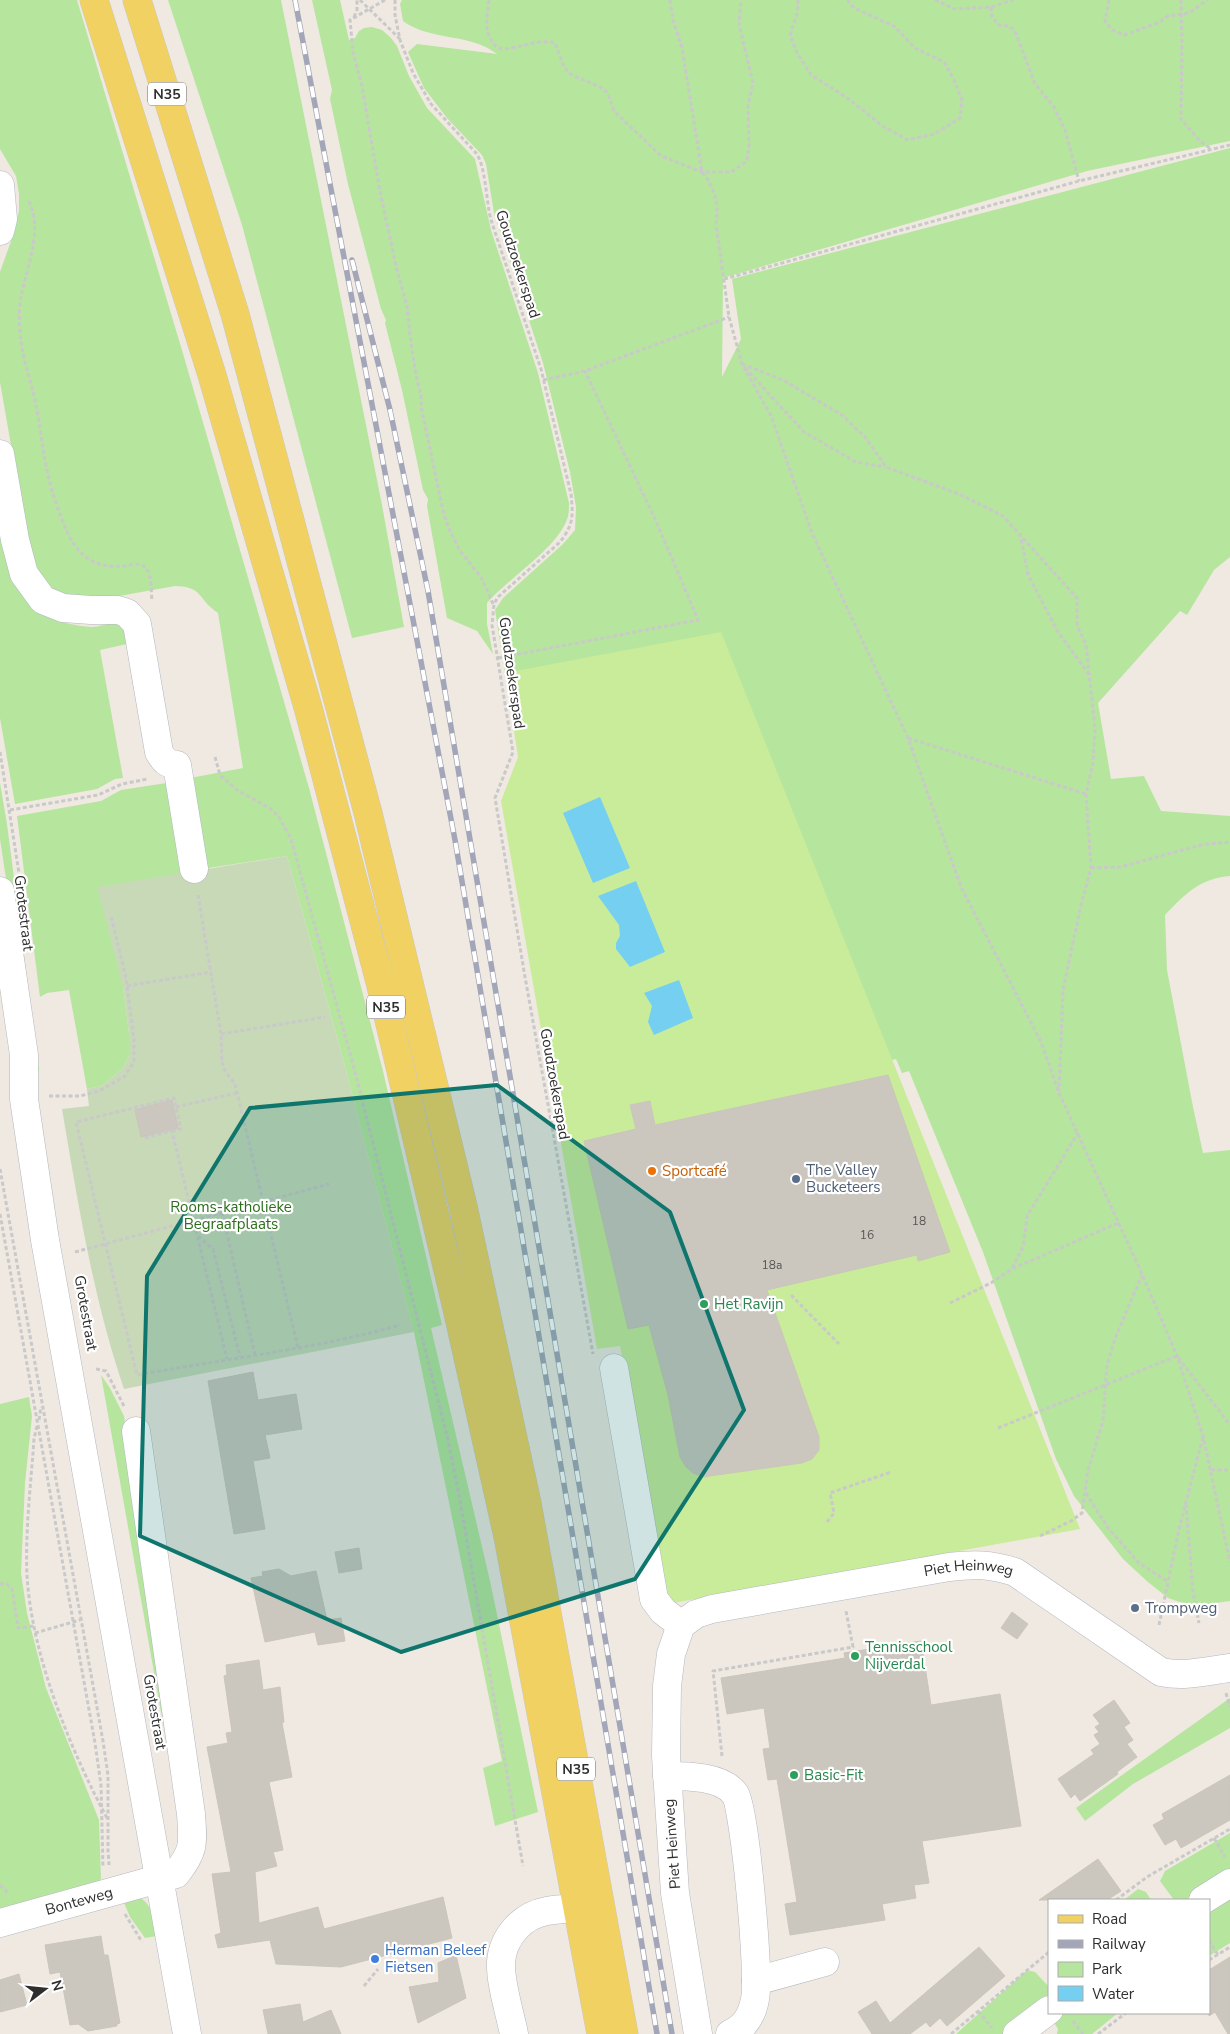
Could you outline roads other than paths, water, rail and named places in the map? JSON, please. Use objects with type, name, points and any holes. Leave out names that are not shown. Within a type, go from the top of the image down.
[{"type":"main road","name":"N35","points":[[94,0],[229,431],[309,711],[380,982],[458,1313],[508,1537],[601,2034]]},
{"type":"main road","name":"N35","points":[[137,0],[235,314],[368,813],[463,1206],[527,1503],[624,2034]]},
{"type":"street","points":[[0,185],[3,219],[0,231]]},
{"type":"street","points":[[0,454],[15,540],[24,574],[43,600],[63,608],[118,610],[127,613],[137,624],[160,752],[163,760],[170,765],[177,766],[194,869]]},
{"type":"street","name":"Grotestraat","points":[[10,884],[24,1056],[40,1099],[47,1250],[187,2034]]},
{"type":"street","name":"Grotestraat","points":[[0,1013],[8,1055],[40,1099]]},
{"type":"street","points":[[614,1368],[652,1592],[654,1599],[663,1611],[682,1625]]},
{"type":"street","name":"Grotestraat","points":[[136,1431],[191,1814],[193,1844],[187,1861],[176,1874],[159,1879]]},
{"type":"street","name":"Piet Heinweg","points":[[698,2034],[675,1893],[667,1776],[667,1686],[673,1648],[682,1625],[696,1614],[712,1609],[949,1567],[974,1564],[996,1566],[1015,1572],[1161,1672],[1188,1675],[1230,1668]]},
{"type":"street","points":[[667,1776],[692,1776],[717,1781],[735,1794],[742,1818],[753,1931],[756,1998],[750,2017],[740,2030],[730,2034]]},
{"type":"street","points":[[1204,1899],[1228,1871]]},
{"type":"street","name":"Bonteweg","points":[[0,1923],[159,1879]]},
{"type":"street","points":[[514,2034],[502,1974],[502,1957],[508,1940],[520,1924],[537,1914],[547,1911],[578,1908]]},
{"type":"street","points":[[756,1981],[825,1962]]},
{"type":"street","points":[[1017,2034],[1060,2015]]},
{"type":"water","points":[[600,797],[630,868],[593,883],[563,813]]},
{"type":"water","points":[[636,881],[665,952],[630,967],[616,949],[616,943],[620,936],[619,925],[598,896]]},
{"type":"water","points":[[679,980],[693,1018],[654,1035],[648,1022],[652,1006],[644,993]]},
{"type":"railway","points":[[295,0],[455,840],[657,2034]]},
{"type":"railway","points":[[352,260],[390,410],[428,591],[672,2034]]},
{"type":"place","name":"Sportcafé","points":[[652,1171]]},
{"type":"place","name":"The Valley Bucketeers","points":[[796,1179]]},
{"type":"place","name":"Het Ravijn","points":[[704,1304]]},
{"type":"place","name":"Trompweg","points":[[1135,1608]]},
{"type":"place","name":"Tennisschool Nijverdal","points":[[855,1656]]},
{"type":"place","name":"Basic-Fit","points":[[794,1775]]},
{"type":"place","name":"Herman Beleef Fietsen","points":[[375,1959]]},
{"type":"park label","name":"Rooms-katholieke Begraafplaats","points":[[231,1216]]}]
